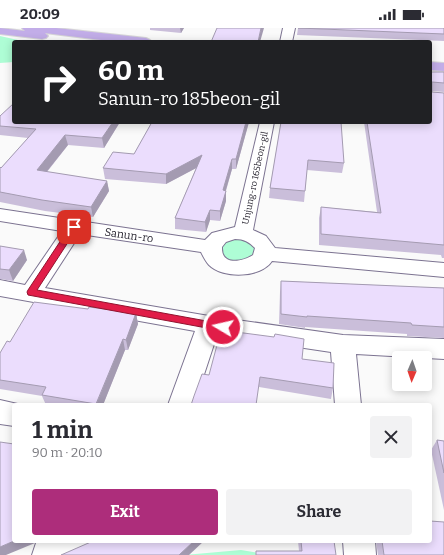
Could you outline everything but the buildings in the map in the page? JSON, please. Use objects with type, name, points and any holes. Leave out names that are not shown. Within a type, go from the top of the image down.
[{"type":"main road","points":[[28,28],[129,40]]},
{"type":"main road","points":[[0,31],[70,40]]},
{"type":"main road","points":[[432,58],[444,59]]},
{"type":"main road","points":[[432,66],[444,67]]},
{"type":"street","points":[[286,40],[289,28]]},
{"type":"street","name":"Unjung-ro 165beon-gil","points":[[243,233],[267,124]]},
{"type":"street","name":"Sanun-ro","points":[[0,215],[211,247]]},
{"type":"street","points":[[31,292],[74,227]]},
{"type":"street","points":[[234,233],[243,233],[257,238],[262,243],[265,248],[263,259],[250,267],[233,268],[218,263],[210,252],[214,242],[219,237],[234,233]]},
{"type":"street","points":[[265,254],[444,270]]},
{"type":"street","points":[[0,288],[31,292],[209,325],[277,335],[343,344],[444,349]]},
{"type":"street","points":[[182,403],[209,325]]},
{"type":"street","points":[[343,344],[348,403]]},
{"type":"street","points":[[0,412],[12,414]]},
{"type":"street","points":[[48,555],[71,543]]},
{"type":"street","points":[[359,543],[360,555]]},
{"type":"green space","points":[[0,36],[18,40],[12,40],[12,62],[0,63]]},
{"type":"green space","points":[[236,239],[246,240],[256,249],[254,256],[235,262],[225,258],[220,248],[226,242]]},
{"type":"green space","points":[[241,550],[270,555],[184,555]]},
{"type":"route","points":[[74,227],[31,292],[223,327]]}]
